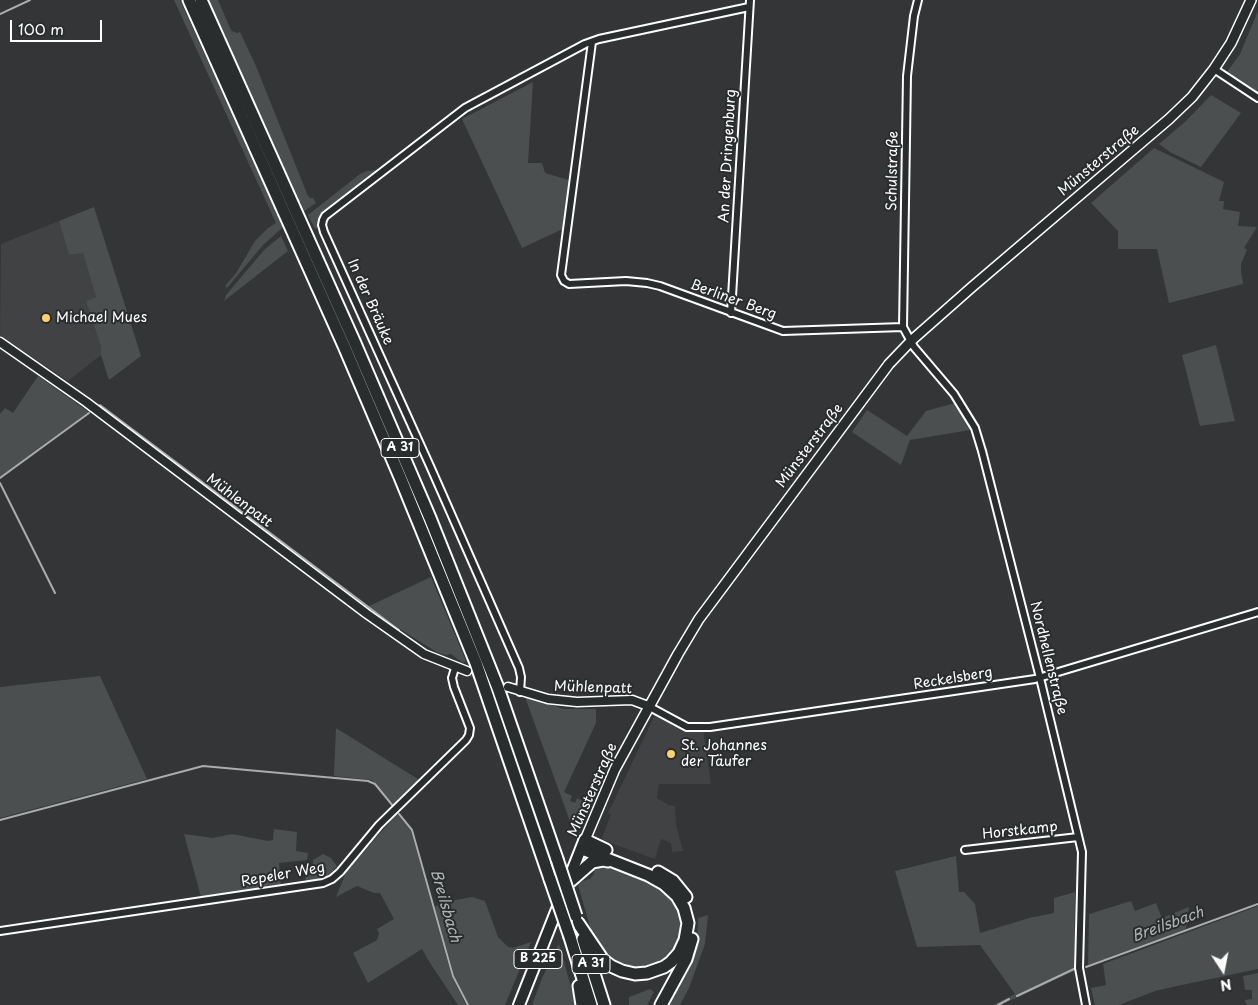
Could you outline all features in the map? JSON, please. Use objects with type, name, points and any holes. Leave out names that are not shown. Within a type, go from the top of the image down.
[{"type":"highway","name":"A 31","points":[[189,0],[344,346],[476,663],[550,878],[591,1005]]},
{"type":"highway","name":"A 31","points":[[202,0],[354,341],[430,518],[498,688],[557,859],[604,1005]]},
{"type":"highway","points":[[583,844],[619,864]]},
{"type":"highway","points":[[583,844],[596,846],[654,869],[673,881],[685,895],[692,912],[693,936],[686,959],[660,1005]]},
{"type":"highway","points":[[568,883],[592,862],[603,860],[619,864],[648,875],[664,884],[677,896],[684,908],[688,923],[685,940],[679,953],[664,967],[647,973],[635,974],[622,972],[603,960],[577,919]]},
{"type":"highway","points":[[571,941],[582,1005]]},
{"type":"main road","name":"Münsterstraße","points":[[519,1005],[615,769],[648,706],[699,619],[889,364],[912,340],[1169,120],[1214,69],[1230,43],[1251,0]]},
{"type":"street","name":"Schulstraße","points":[[903,327],[907,76],[914,16],[918,0]]},
{"type":"street","name":"In der Bräuke","points":[[520,692],[521,677],[519,668],[324,232],[322,225],[325,216],[465,108],[537,68],[592,42],[750,3]]},
{"type":"street","name":"An der Dringenburg","points":[[731,313],[750,3]]},
{"type":"street","name":"Berliner Berg","points":[[592,42],[561,275],[564,282],[569,284],[626,281],[647,283],[783,331],[903,327]]},
{"type":"street","points":[[1214,69],[1258,98]]},
{"type":"street","points":[[903,327],[912,340]]},
{"type":"street","name":"Nordhellenstraße","points":[[912,340],[914,346],[954,394],[975,428],[982,451],[1082,852],[1079,968],[1086,1005]]},
{"type":"street","name":"Mühlenpatt","points":[[0,342],[86,402],[367,614],[424,654],[455,668],[467,671]]},
{"type":"street","name":"Reckelsberg","points":[[648,706],[687,727],[710,727],[1040,678],[1258,612]]},
{"type":"street","name":"Repeler Weg","points":[[0,931],[323,883],[332,879],[379,825],[466,740],[470,728],[452,678],[455,668]]},
{"type":"street","name":"Mühlenpatt","points":[[508,687],[520,692],[558,700],[577,702],[632,700],[648,706]]},
{"type":"street","name":"Horstkamp","points":[[965,850],[1078,837]]},
{"type":"shaded area","points":[[174,0],[180,0],[283,227],[263,245],[227,288],[225,286],[236,273],[255,241],[276,223]]},
{"type":"shaded area","points":[[207,0],[218,0],[230,28],[237,33],[240,32],[256,66],[308,196],[313,198],[316,203],[303,212]]},
{"type":"shaded area","points":[[1258,11],[1258,93],[1227,72],[1240,54]]},
{"type":"shaded area","points":[[533,82],[528,163],[542,163],[545,173],[572,181],[565,228],[522,248],[462,119]]},
{"type":"shaded area","points":[[1211,95],[1241,113],[1201,167],[1170,152],[1159,144],[1187,120]]},
{"type":"shaded area","points":[[1154,148],[1224,182],[1219,201],[1224,201],[1223,209],[1240,212],[1238,226],[1257,227],[1244,248],[1247,250],[1241,264],[1243,284],[1169,303],[1157,249],[1118,249],[1118,231],[1091,203]]},
{"type":"shaded area","points":[[378,170],[328,212],[321,225],[315,229],[308,215],[360,174]]},
{"type":"shaded area","points":[[94,207],[141,356],[109,380],[101,355],[101,347],[86,301],[96,297],[83,253],[69,255],[59,221]]},
{"type":"shaded area","name":"Michael Mues","points":[[59,221],[69,255],[83,252],[96,297],[86,301],[101,347],[101,355],[68,381],[0,335],[1,244]]},
{"type":"shaded area","points":[[281,236],[288,251],[224,301],[226,295],[265,249]]},
{"type":"shaded area","points":[[1216,345],[1235,421],[1200,426],[1182,355]]},
{"type":"shaded area","points":[[38,376],[89,412],[0,477],[0,414],[5,408],[13,413]]},
{"type":"shaded area","points":[[955,403],[970,430],[910,440],[901,465],[852,432],[867,410],[907,436],[926,411]]},
{"type":"shaded area","points":[[431,577],[466,661],[463,663],[451,654],[438,653],[400,629],[369,606]]},
{"type":"shaded area","points":[[100,676],[147,779],[0,818],[0,687]]},
{"type":"shaded area","points":[[525,697],[564,709],[596,709],[596,723],[564,792],[572,796],[570,801],[575,803],[577,798],[587,803],[576,838]]},
{"type":"shaded area","points":[[656,713],[703,729],[711,784],[659,784],[657,798],[668,805],[675,806],[676,825],[683,851],[672,852],[671,843],[661,839],[655,859],[602,840],[611,814],[608,813]]},
{"type":"shaded area","points":[[336,728],[421,781],[395,806],[372,780],[334,776]]},
{"type":"shaded area","points":[[397,814],[411,831],[452,977],[466,1005],[458,1005],[422,949],[368,983],[353,953],[377,940],[379,933],[377,929],[394,919],[380,893],[374,893],[357,886],[336,897],[346,872]]},
{"type":"shaded area","points":[[274,829],[297,832],[296,851],[308,853],[307,860],[279,863],[281,886],[201,897],[184,834],[213,838],[232,834],[268,841],[273,840]]},
{"type":"shaded area","points":[[323,854],[331,858],[337,866],[328,876],[306,882],[305,867],[313,868],[313,860]]},
{"type":"shaded area","points":[[956,856],[959,892],[964,892],[975,904],[980,933],[1029,918],[1054,913],[1054,898],[1075,892],[1074,971],[1001,1005],[993,1005],[1015,994],[980,945],[917,947],[895,871]]},
{"type":"shaded area","points":[[594,864],[614,866],[666,889],[684,917],[679,946],[664,964],[635,970],[611,962],[593,937],[578,885],[590,879],[594,874]]},
{"type":"shaded area","points":[[447,897],[451,901],[472,897],[485,901],[498,937],[508,947],[513,948],[531,942],[505,1005],[469,1005],[454,975],[435,907]]},
{"type":"shaded area","points":[[1131,901],[1135,911],[1156,903],[1162,918],[1189,907],[1186,929],[1088,965],[1089,914]]},
{"type":"shaded area","points":[[1258,906],[1258,969],[1155,991],[1119,1005],[1095,1005],[1091,988],[1106,985],[1103,964]]},
{"type":"shaded area","points":[[708,915],[705,944],[689,988],[680,1005],[667,1005],[694,954],[697,945],[698,918]]},
{"type":"shaded area","points":[[559,944],[576,1005],[532,1005],[542,978]]},
{"type":"shaded area","points":[[1258,973],[1258,1005],[1248,1005],[1245,1000],[1252,999],[1252,990],[1245,990],[1243,976]]},
{"type":"shaded area","points":[[650,989],[654,992],[647,1005],[629,1005],[629,997]]},
{"type":"waterway","points":[[0,14],[30,0]]},
{"type":"waterway","points":[[100,405],[399,630]]},
{"type":"waterway","points":[[0,478],[89,413]]},
{"type":"waterway","points":[[0,483],[55,593]]},
{"type":"waterway","points":[[0,820],[203,766],[368,781],[375,784],[393,806]]},
{"type":"waterway","name":"Breilsbach","points":[[399,814],[412,830],[453,976],[468,1005]]},
{"type":"waterway","name":"Breilsbach","points":[[1086,967],[1258,904]]},
{"type":"waterway","name":"Breilsbach","points":[[1017,996],[1076,968]]},
{"type":"waterway","name":"Breilsbach","points":[[998,1005],[1009,999]]},
{"type":"tunnel","points":[[467,671],[508,687]]},
{"type":"place","name":"Michael Mues","points":[[46,318]]},
{"type":"place","name":"St. Johannes der Täufer","points":[[671,754]]}]
